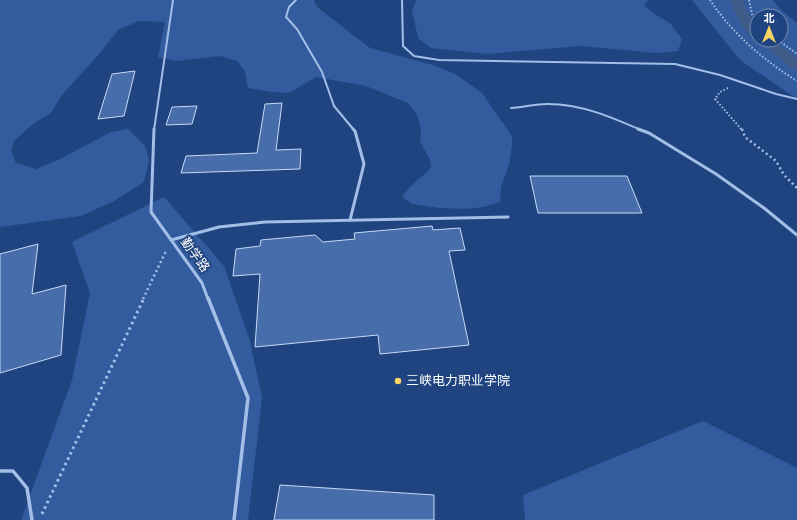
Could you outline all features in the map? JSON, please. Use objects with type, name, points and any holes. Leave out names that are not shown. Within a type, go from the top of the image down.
[{"type":"lane","name":"勤学路","points":[[173,0],[153,138],[151,212],[202,283],[248,398],[234,520]]},
{"type":"lane","points":[[296,0],[289,7],[286,17],[296,30],[322,72],[334,106],[355,131],[364,164],[350,220]]},
{"type":"lane","points":[[402,0],[403,46],[414,56],[439,60],[674,64],[720,75],[797,99]]},
{"type":"lane","points":[[511,108],[548,104],[572,106],[608,116],[649,133],[728,183],[764,208],[797,235]]},
{"type":"lane","points":[[172,240],[219,227],[265,222],[508,217]]},
{"type":"lane","points":[[0,471],[14,471],[27,488],[32,520]]},
{"type":"path","points":[[710,0],[717,12],[749,45],[797,80]]},
{"type":"path","points":[[789,48],[797,54]]},
{"type":"path","points":[[741,82],[720,92],[714,99],[741,127],[744,137],[776,161],[784,175],[797,188]]},
{"type":"path","points":[[39,520],[172,240]]},
{"type":"shaded area","points":[[0,0],[314,0],[317,7],[370,48],[433,65],[455,74],[482,93],[512,136],[509,165],[501,187],[500,202],[484,207],[466,209],[440,208],[412,204],[402,197],[410,187],[431,168],[430,160],[420,141],[421,129],[417,115],[408,103],[366,86],[316,77],[289,93],[248,88],[245,71],[237,61],[220,56],[176,61],[158,57],[165,22],[139,21],[118,30],[100,53],[62,95],[51,113],[33,124],[14,141],[11,151],[16,163],[36,169],[58,160],[111,132],[128,129],[145,146],[149,160],[144,182],[114,201],[81,216],[0,227]]},
{"type":"shaded area","points":[[416,0],[649,0],[644,5],[656,15],[670,23],[682,39],[678,51],[657,53],[580,46],[488,54],[431,48],[418,38],[412,10]]},
{"type":"shaded area","points":[[692,0],[773,0],[779,8],[749,8],[749,48],[789,48],[789,16],[797,23],[797,99],[740,60]]},
{"type":"shaded area","points":[[164,197],[224,266],[250,341],[262,398],[248,520],[21,520],[72,380],[90,293],[72,242]]},
{"type":"shaded area","points":[[703,421],[797,468],[797,520],[525,520],[523,495]]},
{"type":"building","points":[[135,71],[124,116],[98,119],[112,74]]},
{"type":"building","points":[[282,103],[276,150],[301,149],[300,169],[181,173],[186,156],[257,153],[265,104]]},
{"type":"building","points":[[197,106],[192,124],[166,125],[172,107]]},
{"type":"building","points":[[530,176],[627,176],[642,213],[538,213]]},
{"type":"building","points":[[432,226],[433,230],[460,228],[465,250],[449,251],[469,345],[380,354],[378,335],[255,347],[260,274],[233,276],[236,249],[260,246],[261,240],[315,235],[323,242],[355,239],[354,233]]},
{"type":"building","points":[[38,244],[32,294],[66,285],[61,355],[0,373],[0,254]]},
{"type":"building","points":[[280,485],[434,495],[434,520],[274,520]]},
{"type":"waterway","points":[[736,0],[749,26]]},
{"type":"waterway","points":[[775,48],[797,66]]},
{"type":"place","name":"三峡电力职业学院","points":[[398,381]]}]
